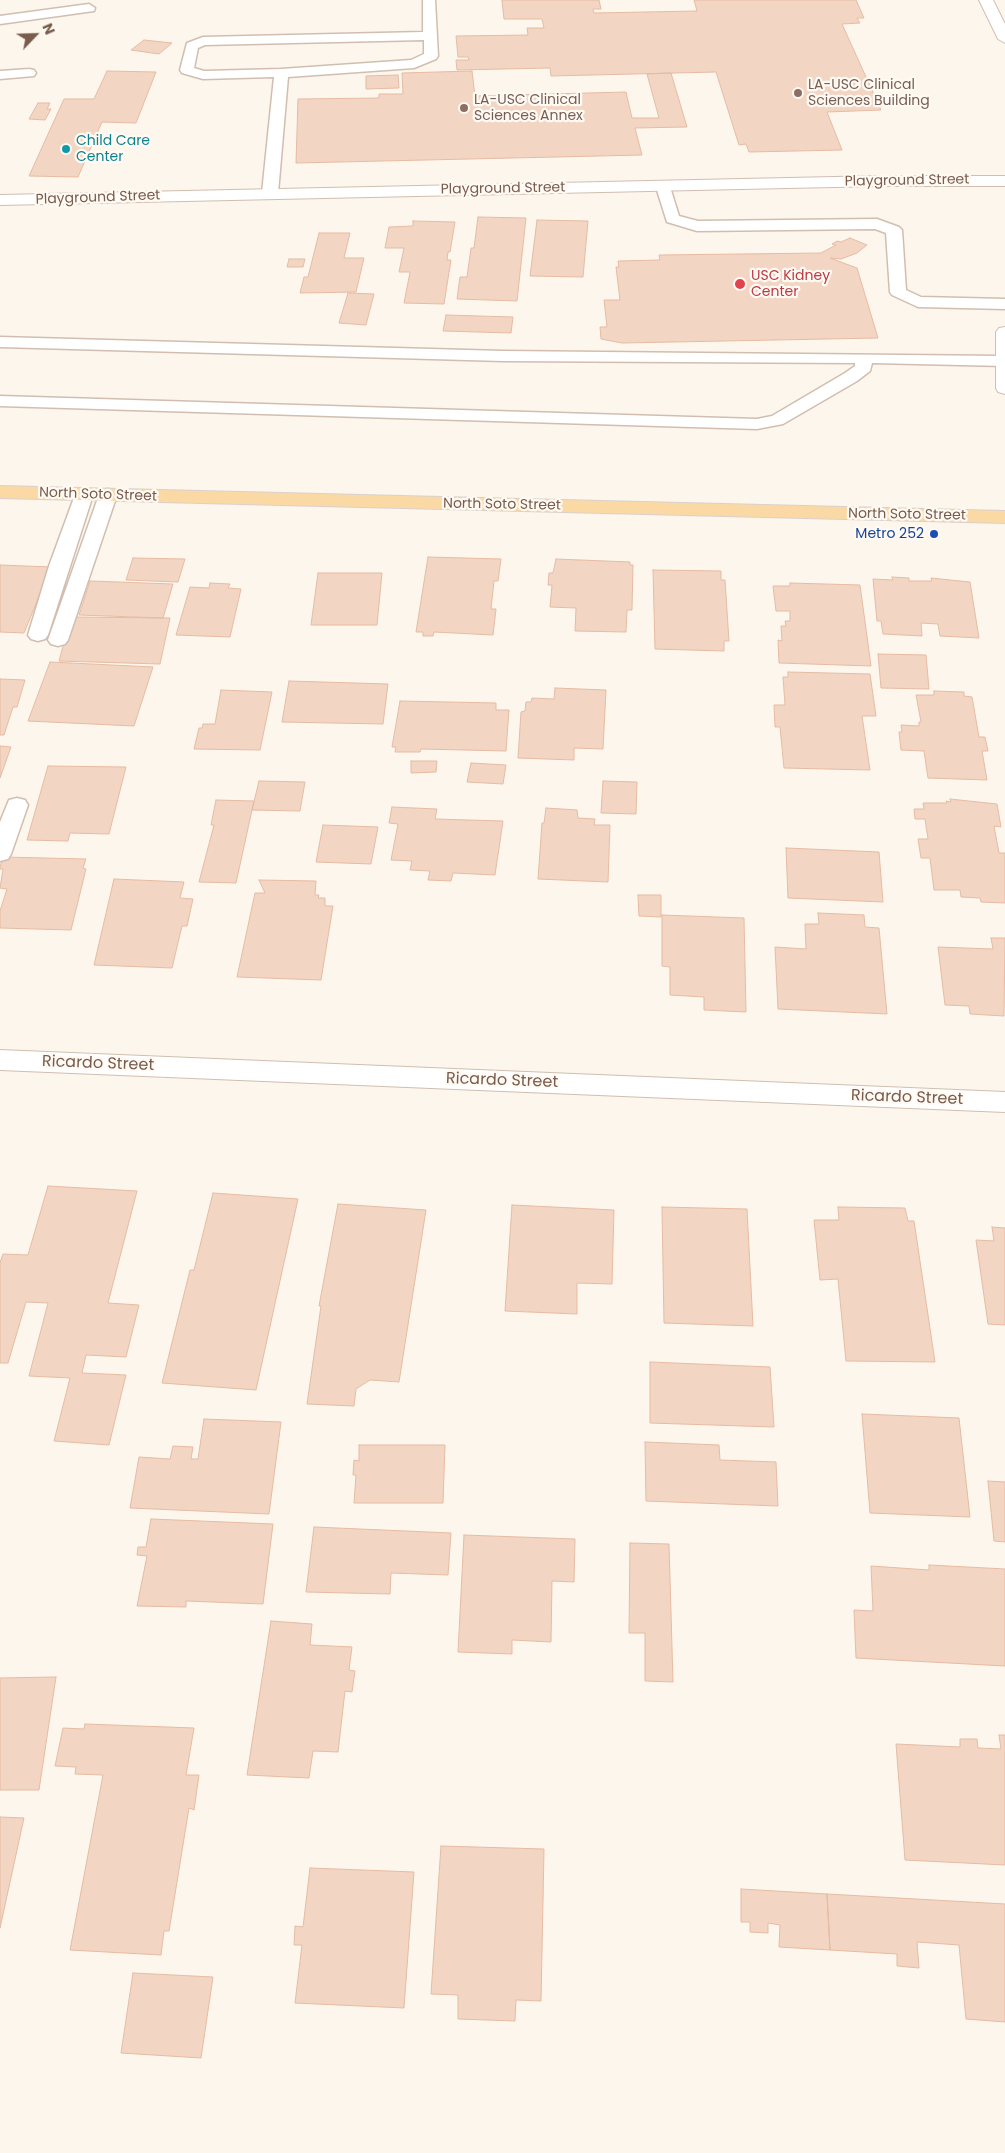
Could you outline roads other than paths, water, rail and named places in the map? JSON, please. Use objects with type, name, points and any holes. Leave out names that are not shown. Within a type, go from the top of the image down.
[{"type":"main road","name":"North Soto Street","points":[[0,492],[1005,517]]},
{"type":"street","points":[[986,0],[1005,38]]},
{"type":"street","name":"Playground Street","points":[[0,200],[881,181],[1005,181]]},
{"type":"street","points":[[1005,332],[1003,361],[1005,388]]},
{"type":"street","name":"Ricardo Street","points":[[0,1060],[1005,1102]]},
{"type":"lane","points":[[428,0],[430,36],[431,56],[414,64],[203,75],[187,70],[192,46],[203,41],[430,36]]},
{"type":"lane","points":[[0,20],[89,8]]},
{"type":"lane","points":[[0,75],[29,72]]},
{"type":"lane","points":[[270,193],[281,72]]},
{"type":"lane","points":[[663,187],[672,219],[697,226],[877,224],[894,230],[898,292],[918,302],[1005,304]]},
{"type":"lane","points":[[0,342],[502,356],[862,358],[1003,361]]},
{"type":"lane","points":[[0,401],[758,424],[777,420],[852,377],[864,368],[862,358]]},
{"type":"lane","points":[[38,635],[84,494]]},
{"type":"lane","points":[[58,640],[108,495]]},
{"type":"lane","points":[[0,854],[17,805]]},
{"type":"place","name":"LA-USC Clinical Sciences Building","points":[[798,93]]},
{"type":"place","name":"LA-USC Clinical Sciences Annex","points":[[464,108]]},
{"type":"place","name":"Child Care Center","points":[[66,149]]},
{"type":"place","name":"USC Kidney Center","points":[[740,284]]},
{"type":"place","name":"Metro 252","points":[[934,534]]}]
